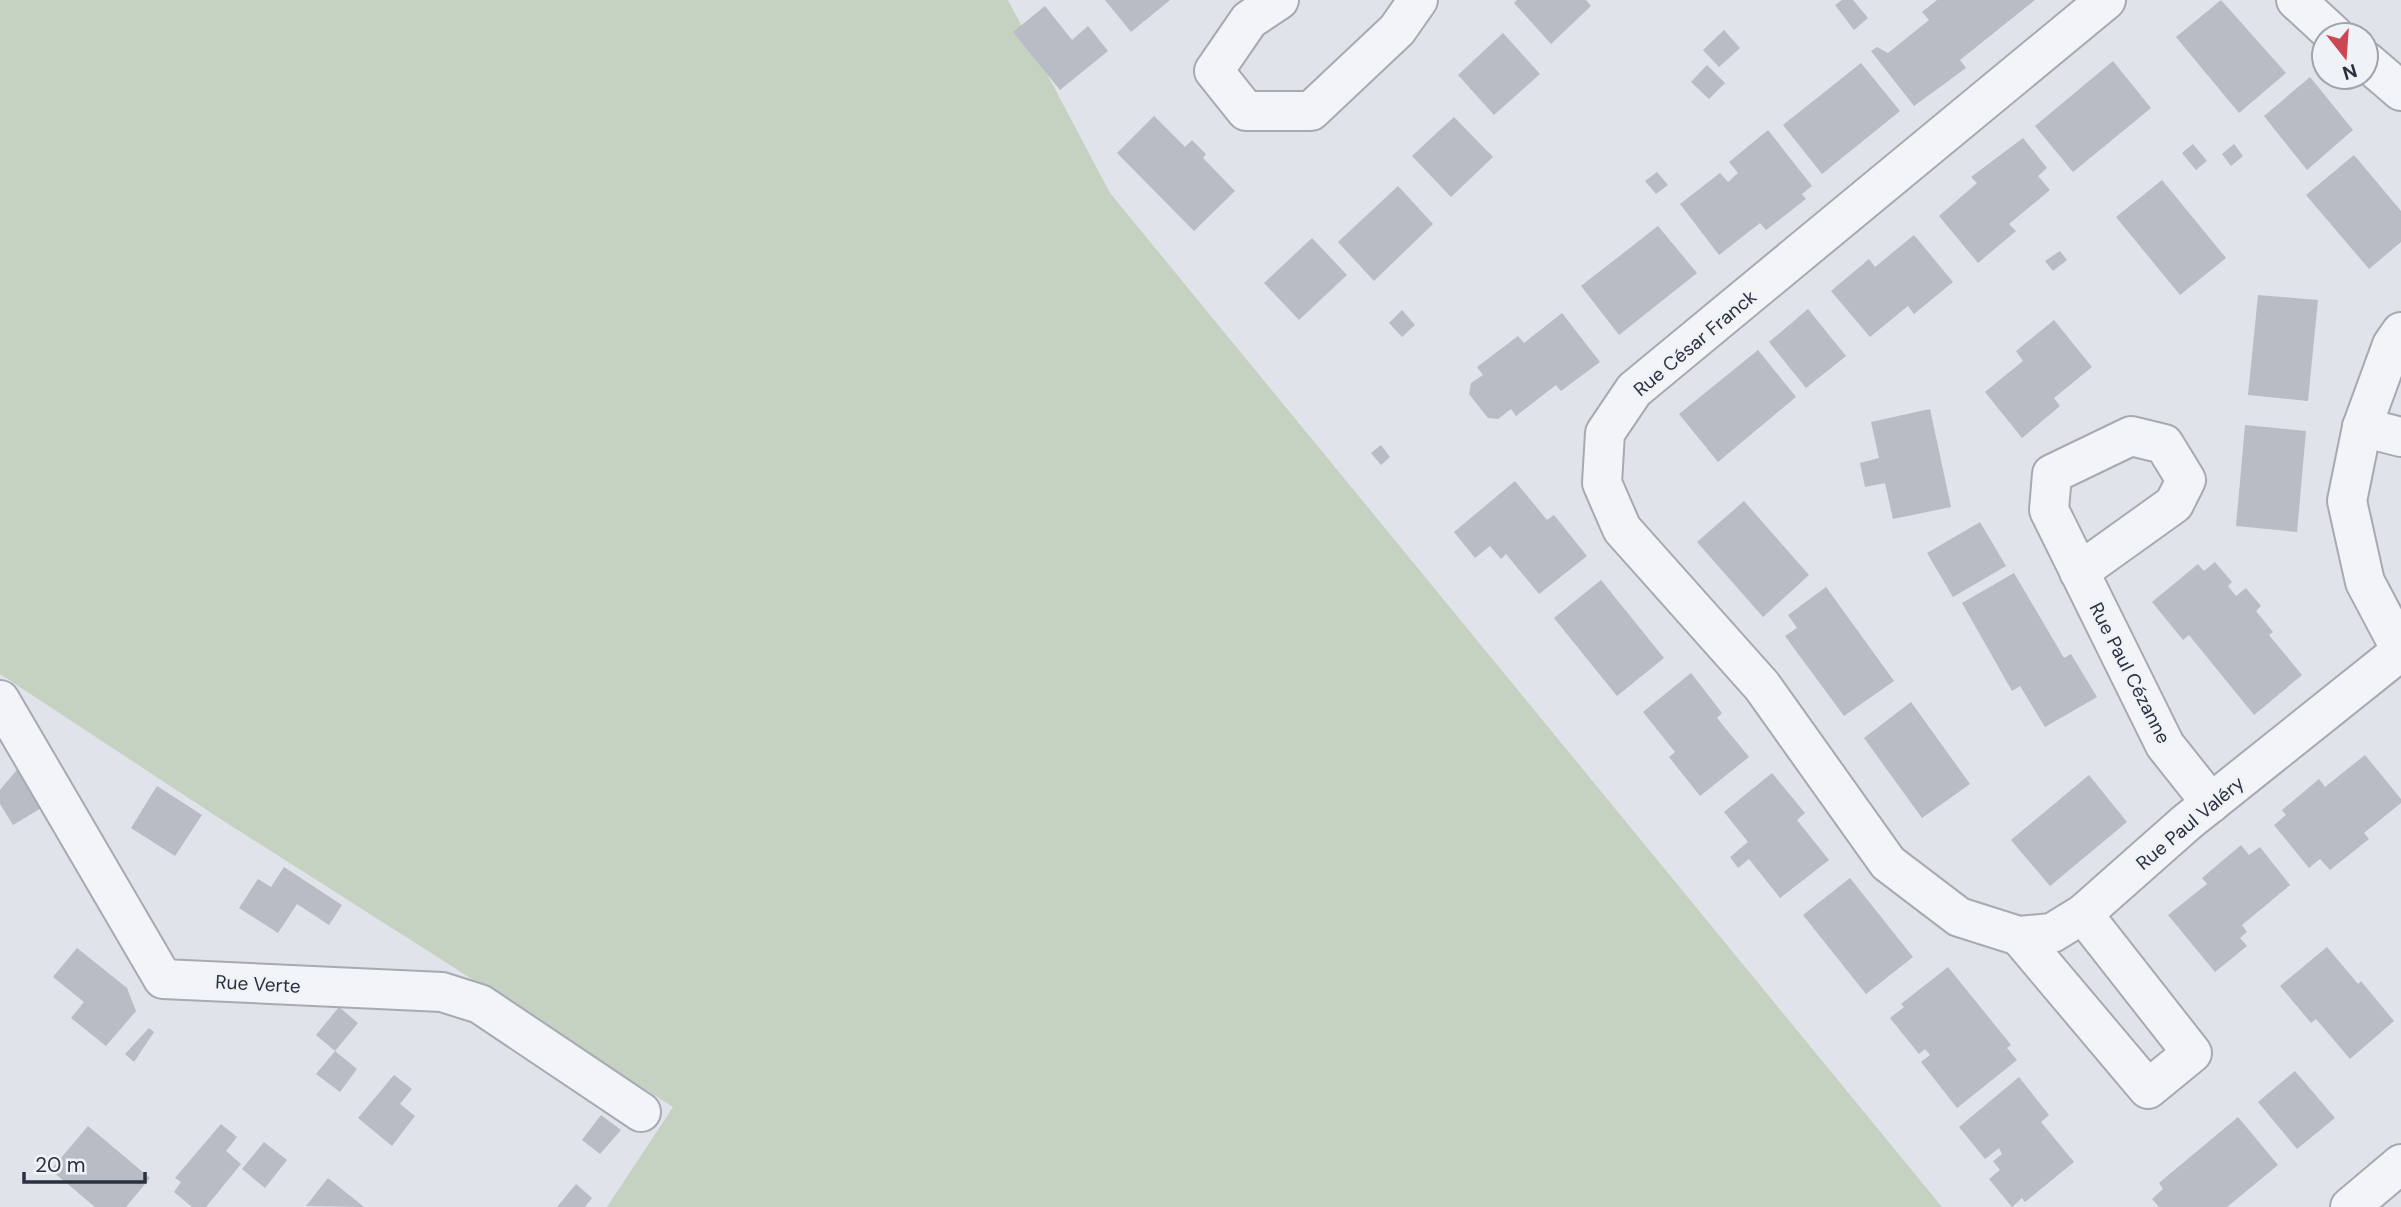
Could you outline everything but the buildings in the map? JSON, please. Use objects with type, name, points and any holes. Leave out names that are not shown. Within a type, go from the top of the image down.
[{"type":"street","points":[[1279,0],[1249,20],[1214,71],[1246,111],[1311,111],[1396,30],[1418,0]]},
{"type":"street","name":"Rue César Franck","points":[[1959,917],[1888,863],[1762,686],[1622,529],[1602,483],[1605,433],[1634,390],[2106,0]]},
{"type":"street","points":[[2296,0],[2319,21]]},
{"type":"street","points":[[2380,73],[2401,90]]},
{"type":"street","points":[[2401,332],[2392,345],[2362,427],[2347,501],[2365,582],[2401,651]]},
{"type":"street","points":[[2362,427],[2401,437]]},
{"type":"street","name":"Rue Paul Cézanne","points":[[2080,572],[2165,746],[2211,803]]},
{"type":"street","name":"Rue Paul Valéry","points":[[1959,917],[2019,936],[2052,933],[2083,914],[2211,803],[2401,651]]},
{"type":"street","name":"Rue Verte","points":[[0,700],[163,979],[442,992],[480,1004],[641,1112]]},
{"type":"street","points":[[2019,936],[2148,1088],[2192,1053],[2083,914]]},
{"type":"street","points":[[2350,1207],[2401,1164]]},
{"type":"green space","points":[[0,0],[1008,0],[1110,193],[1942,1207],[607,1207],[673,1107],[222,820],[0,674]]}]
